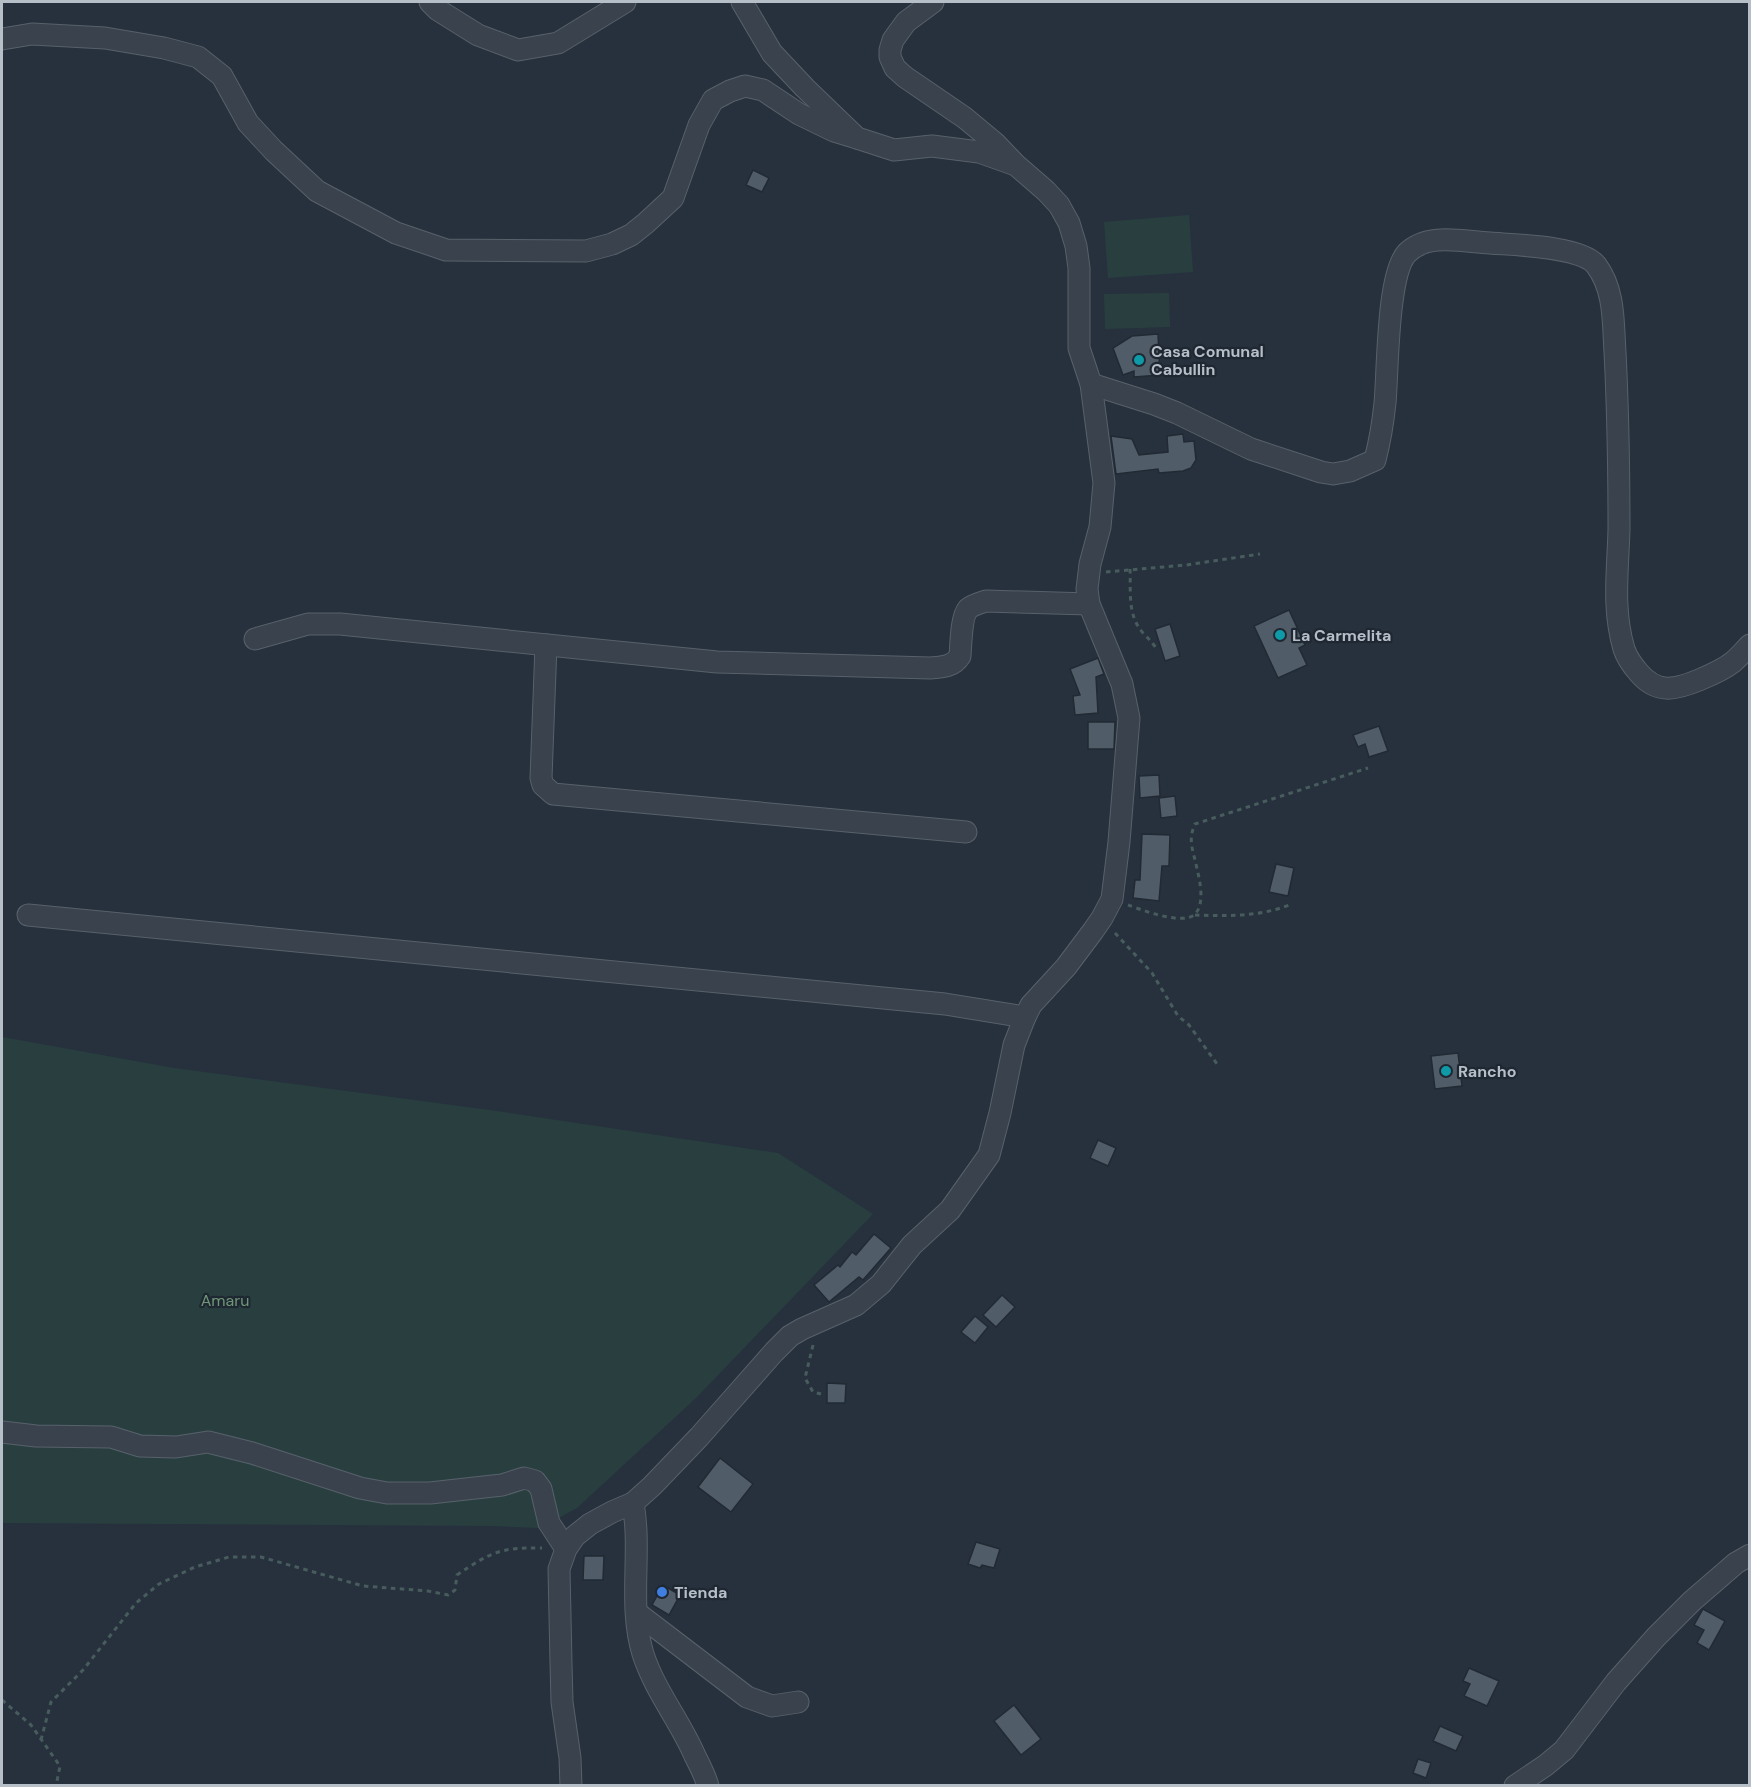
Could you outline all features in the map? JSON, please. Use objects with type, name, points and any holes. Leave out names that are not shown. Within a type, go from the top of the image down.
[{"type":"street","points":[[430,2],[438,10],[478,35],[518,50],[558,43],[625,2]]},
{"type":"street","points":[[742,2],[772,53],[858,138]]},
{"type":"street","points":[[571,1785],[570,1758],[562,1702],[559,1569],[566,1549],[575,1536],[590,1524],[633,1503],[652,1486],[790,1336],[856,1305],[881,1284],[912,1245],[950,1210],[988,1155],[1000,1113],[1014,1045],[1031,1005],[1066,967],[1102,918],[1112,899],[1129,718],[1122,684],[1089,604],[1087,589],[1090,564],[1100,527],[1104,483],[1091,384],[1079,348],[1079,268],[1076,246],[1069,223],[1059,205],[1046,192],[995,142],[895,68],[890,57],[893,40],[906,22],[933,2]]},
{"type":"street","points":[[2,39],[32,34],[105,38],[164,48],[198,57],[222,76],[248,123],[273,151],[317,191],[396,233],[446,250],[586,251],[612,244],[631,235],[673,198],[699,125],[713,100],[745,86],[763,90],[799,114],[834,131],[894,150],[932,147],[979,152],[1016,165]]},
{"type":"street","points":[[1091,384],[1177,413],[1251,450],[1321,472],[1333,474],[1350,471],[1375,460],[1385,404],[1392,295],[1398,268],[1407,253],[1436,239],[1574,252],[1594,263],[1607,284],[1612,301],[1616,373],[1619,531],[1615,588],[1619,626],[1630,663],[1645,680],[1659,687],[1669,689],[1683,687],[1723,669],[1734,662],[1749,645]]},
{"type":"street","points":[[255,639],[308,624],[319,624],[375,627],[717,662],[930,668],[946,667],[957,661],[960,656],[965,615],[975,605],[986,601],[1089,604]]},
{"type":"street","points":[[546,645],[541,778],[543,785],[553,794],[966,832]]},
{"type":"street","points":[[28,915],[945,1004],[1025,1017]]},
{"type":"street","points":[[2,1432],[36,1436],[111,1437],[140,1446],[176,1447],[207,1442],[252,1453],[360,1488],[387,1493],[430,1492],[502,1485],[524,1479],[535,1481],[541,1489],[549,1523],[566,1549]]},
{"type":"street","points":[[633,1503],[637,1522],[637,1628],[643,1654],[653,1679],[690,1744],[708,1785]]},
{"type":"street","points":[[1515,1785],[1546,1766],[1563,1750],[1616,1682],[1664,1630],[1692,1601],[1736,1563],[1749,1555]]},
{"type":"street","points":[[637,1613],[747,1697],[772,1706],[798,1702]]},
{"type":"path","points":[[1089,573],[1186,565],[1260,554]]},
{"type":"path","points":[[1130,569],[1130,606],[1133,617],[1143,634],[1156,648]]},
{"type":"path","points":[[1195,915],[1200,905],[1199,881],[1191,846],[1191,832],[1195,824],[1368,768]]},
{"type":"path","points":[[1112,899],[1168,918],[1195,915],[1232,916],[1274,911],[1289,905]]},
{"type":"path","points":[[1102,918],[1152,973],[1178,1016],[1189,1025],[1217,1064]]},
{"type":"path","points":[[819,1323],[805,1378],[813,1392],[821,1394]]},
{"type":"path","points":[[41,1740],[51,1702],[83,1670],[136,1603],[159,1584],[195,1567],[230,1557],[261,1557],[363,1586],[428,1591],[448,1595],[455,1590],[458,1575],[482,1558],[499,1551],[518,1547],[566,1549]]},
{"type":"path","points":[[2,1700],[31,1725],[60,1767],[56,1785]]},
{"type":"green space","points":[[1189,215],[1193,272],[1108,278],[1104,222]]},
{"type":"green space","points":[[1169,293],[1170,327],[1105,329],[1104,294]]},
{"type":"green space","name":"Amaru","points":[[2,1037],[174,1068],[497,1111],[778,1153],[873,1214],[696,1398],[577,1508],[540,1528],[2,1523]]},
{"type":"building","points":[[753,170],[769,178],[762,192],[746,185]]},
{"type":"building","name":"Casa Comunal Cabullin","points":[[1158,334],[1160,375],[1134,377],[1134,371],[1123,375],[1113,348],[1132,336]]},
{"type":"building","points":[[1183,434],[1184,442],[1194,441],[1196,460],[1191,468],[1159,473],[1158,469],[1116,474],[1111,436],[1132,439],[1139,455],[1168,452],[1167,436]]},
{"type":"building","name":"La Carmelita","points":[[1289,610],[1305,645],[1299,648],[1307,665],[1278,678],[1254,626]]},
{"type":"building","points":[[1170,624],[1180,656],[1165,661],[1155,629]]},
{"type":"building","points":[[1098,658],[1104,674],[1096,677],[1098,713],[1075,715],[1073,696],[1080,695],[1070,669]]},
{"type":"building","points":[[1088,722],[1115,722],[1114,749],[1088,749]]},
{"type":"building","points":[[1379,726],[1388,751],[1369,757],[1365,744],[1358,747],[1353,735]]},
{"type":"building","points":[[1159,775],[1160,796],[1140,798],[1139,776]]},
{"type":"building","points":[[1175,796],[1177,816],[1161,818],[1159,798]]},
{"type":"building","points":[[1142,834],[1170,835],[1169,866],[1162,866],[1159,901],[1133,898],[1135,880],[1140,880]]},
{"type":"building","points":[[1276,864],[1294,868],[1288,896],[1269,892]]},
{"type":"building","name":"Rancho","points":[[1458,1053],[1462,1086],[1435,1089],[1431,1056]]},
{"type":"building","points":[[1098,1140],[1116,1148],[1108,1166],[1090,1158]]},
{"type":"building","points":[[874,1234],[891,1248],[863,1280],[859,1277],[829,1302],[814,1285],[838,1265],[840,1267],[852,1252],[856,1255]]},
{"type":"building","points":[[1002,1295],[1015,1307],[996,1327],[983,1315]]},
{"type":"building","points":[[975,1316],[988,1327],[975,1343],[961,1332]]},
{"type":"building","points":[[827,1383],[846,1384],[845,1403],[827,1403]]},
{"type":"building","points":[[720,1458],[753,1484],[731,1512],[698,1487]]},
{"type":"building","points":[[976,1542],[1000,1549],[994,1568],[982,1565],[980,1568],[968,1564]]},
{"type":"building","points":[[584,1556],[604,1556],[603,1580],[583,1580]]},
{"type":"building","points":[[663,1585],[680,1595],[669,1615],[652,1605]]},
{"type":"building","points":[[1703,1609],[1725,1621],[1709,1650],[1697,1643],[1704,1630],[1694,1625]]},
{"type":"building","points":[[1469,1668],[1499,1681],[1487,1706],[1464,1696],[1470,1684],[1463,1681]]},
{"type":"building","points":[[1014,1705],[1041,1739],[1021,1755],[994,1721]]},
{"type":"building","points":[[1440,1726],[1463,1736],[1456,1751],[1433,1741]]},
{"type":"building","points":[[1418,1759],[1431,1763],[1426,1778],[1413,1773]]},
{"type":"place","name":"Casa Comunal Cabullin","points":[[1139,360]]},
{"type":"place","name":"La Carmelita","points":[[1280,635]]},
{"type":"place","name":"Rancho","points":[[1446,1071]]},
{"type":"place","name":"Tienda","points":[[662,1592]]}]
